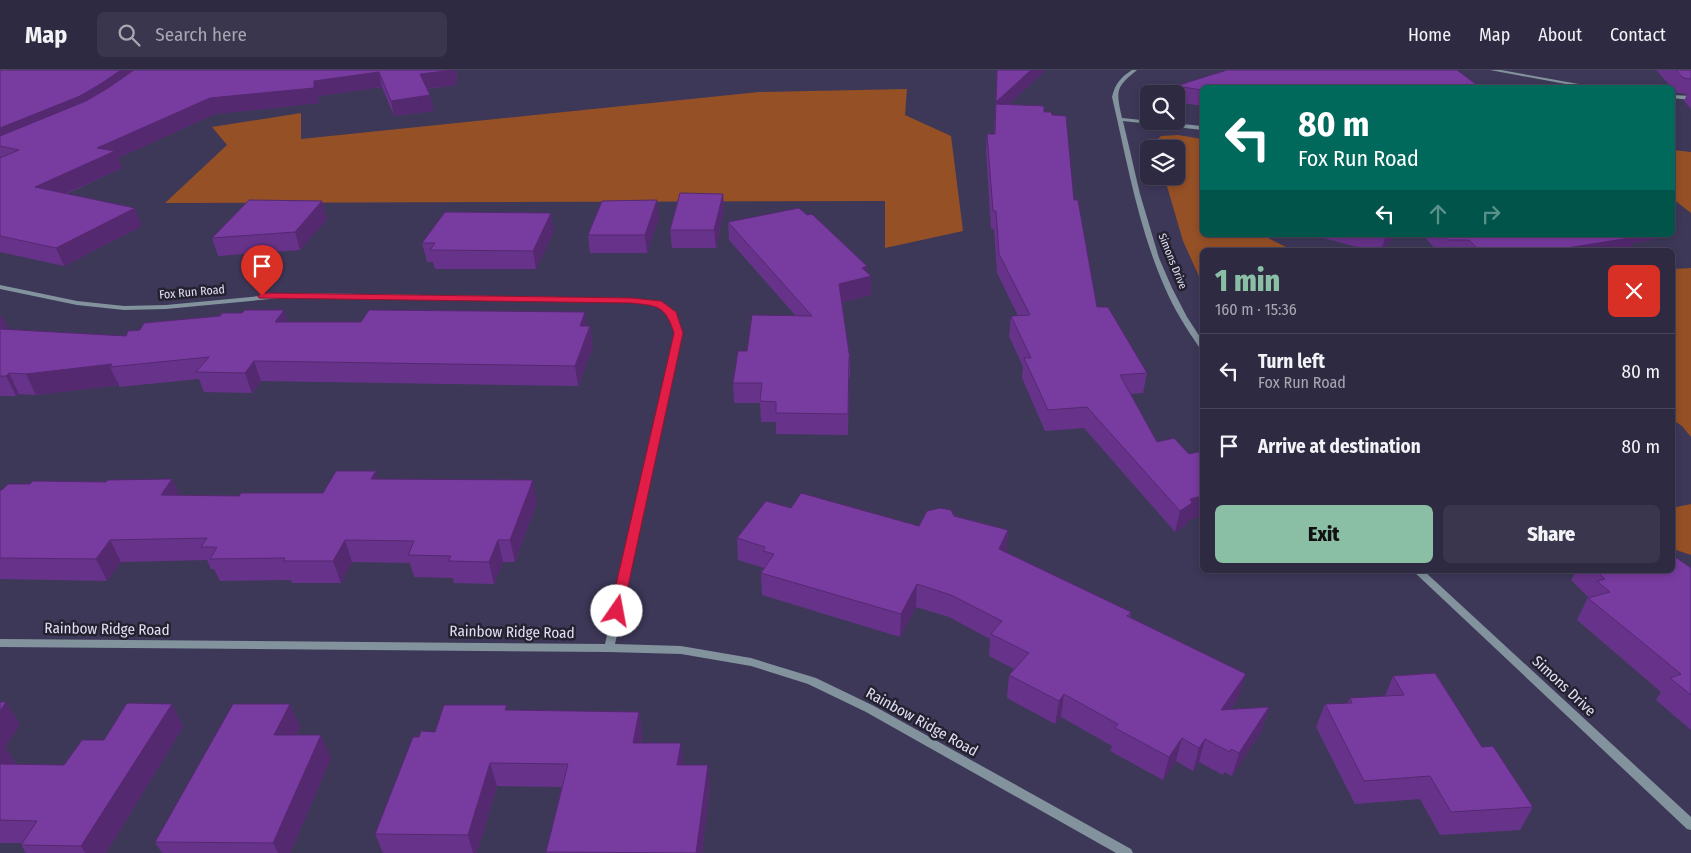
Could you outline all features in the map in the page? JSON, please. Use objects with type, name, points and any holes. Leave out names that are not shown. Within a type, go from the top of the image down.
[{"type":"street","name":"Simons Drive","points":[[1135,70],[1124,77],[1117,87],[1115,97],[1120,119],[1151,247],[1169,290],[1200,342]]},
{"type":"street","points":[[1492,70],[1581,85]]},
{"type":"street","points":[[1675,96],[1691,98]]},
{"type":"street","points":[[1120,119],[1200,128]]},
{"type":"street","name":"Fox Run Road","points":[[0,287],[80,305],[125,308],[172,306],[262,296],[631,300],[658,303],[673,314],[679,333],[609,648]]},
{"type":"street","name":"Simons Drive","points":[[1420,573],[1691,825]]},
{"type":"street","name":"Rainbow Ridge Road","points":[[0,643],[609,648],[682,650],[751,662],[812,681],[870,709],[1127,853]]},
{"type":"shaded area","points":[[907,89],[905,115],[951,136],[963,231],[885,248],[885,201],[165,203],[227,145],[212,127],[301,113],[301,139],[759,92]]},
{"type":"shaded area","points":[[1178,135],[1200,139],[1200,237],[1266,237],[1288,248],[1200,248],[1200,279],[1183,241],[1167,185],[1185,185],[1185,140],[1157,140],[1161,136]]},
{"type":"shaded area","points":[[1675,150],[1691,152],[1691,213],[1675,201]]},
{"type":"shaded area","points":[[1691,268],[1691,437],[1682,426],[1675,421],[1675,269]]},
{"type":"shaded area","points":[[1691,504],[1691,555],[1675,550],[1675,507]]},
{"type":"building","points":[[0,70],[121,70],[80,96],[0,128]]},
{"type":"building","points":[[134,70],[454,70],[420,74],[430,95],[391,101],[379,72],[314,81],[314,88],[210,98],[97,148],[115,151],[35,187],[135,208],[56,248],[0,236],[0,158],[19,150],[0,146],[0,136],[86,101]]},
{"type":"building","points":[[997,70],[1031,70],[996,102]]},
{"type":"building","points":[[1227,70],[1457,70],[1477,85],[1200,85],[1200,90],[1179,85]]},
{"type":"building","points":[[1676,70],[1691,70],[1691,79],[1683,78]]},
{"type":"building","points":[[996,104],[1044,106],[1044,112],[1051,112],[1052,115],[1066,116],[1074,200],[1078,200],[1097,307],[1108,307],[1147,373],[1120,375],[1157,442],[1174,438],[1189,454],[1200,451],[1200,496],[1190,499],[1192,503],[1180,511],[1087,407],[1048,410],[1024,358],[1031,358],[1011,316],[1030,315],[999,254],[996,211],[993,211],[987,134],[995,134]]},
{"type":"building","points":[[680,193],[723,194],[714,230],[670,230]]},
{"type":"building","points":[[249,200],[322,201],[295,232],[212,238]]},
{"type":"building","points":[[657,200],[645,235],[588,235],[602,201]]},
{"type":"building","points":[[799,208],[807,215],[812,214],[867,266],[862,268],[871,276],[839,284],[850,359],[849,357],[848,414],[776,413],[776,402],[760,401],[762,383],[733,383],[738,351],[747,351],[752,315],[812,316],[728,222]]},
{"type":"building","points":[[445,212],[551,213],[533,251],[430,250],[435,243],[422,243]]},
{"type":"building","points":[[1446,237],[1636,237],[1567,248],[1477,248],[1469,240],[1449,240]]},
{"type":"building","points":[[245,310],[284,310],[275,322],[361,322],[369,310],[585,312],[580,326],[590,326],[575,366],[254,361],[245,373],[196,372],[209,357],[110,367],[112,364],[26,374],[9,373],[6,376],[0,376],[0,329],[126,336],[128,331],[140,330],[144,323],[220,316],[222,313],[242,313]]},
{"type":"building","points":[[336,471],[376,471],[371,479],[533,480],[510,540],[498,540],[489,562],[448,561],[451,556],[408,555],[414,541],[345,540],[333,561],[283,561],[285,558],[210,559],[217,547],[201,547],[207,538],[110,540],[96,559],[0,558],[0,490],[8,484],[30,484],[32,481],[106,482],[108,480],[172,479],[161,495],[239,496],[241,493],[323,493]]},
{"type":"building","points":[[801,493],[919,526],[927,511],[940,508],[951,510],[954,516],[1008,530],[999,549],[1131,612],[1127,616],[1246,674],[1221,710],[1269,707],[1239,753],[1231,749],[1230,752],[1205,739],[1199,748],[1182,738],[1169,757],[1115,728],[1118,724],[1064,694],[1059,701],[1009,675],[1029,653],[991,634],[1002,621],[951,595],[917,584],[901,614],[761,573],[774,554],[763,551],[765,547],[737,538],[766,501],[791,508]]},
{"type":"building","points":[[1675,558],[1691,568],[1691,695],[1670,678],[1681,674],[1588,598],[1610,592],[1597,581],[1605,579],[1598,573],[1675,573]]},
{"type":"building","points":[[1435,673],[1482,747],[1493,746],[1533,807],[1451,812],[1430,776],[1364,781],[1325,704],[1352,703],[1350,698],[1404,695],[1393,676]]},
{"type":"building","points":[[0,702],[6,702],[0,711]]},
{"type":"building","points":[[127,703],[172,704],[81,846],[21,845],[37,821],[0,820],[0,764],[64,765],[82,740],[104,740]]},
{"type":"building","points":[[233,704],[290,704],[274,735],[321,735],[273,843],[155,842]]},
{"type":"building","points":[[444,705],[507,705],[505,710],[639,712],[633,743],[681,743],[677,765],[708,765],[696,853],[546,852],[568,764],[490,763],[468,835],[375,834],[413,737],[419,737],[421,731],[435,732]]},
{"type":"route","points":[[262,296],[631,300],[658,303],[673,314],[679,333],[617,611]]}]
